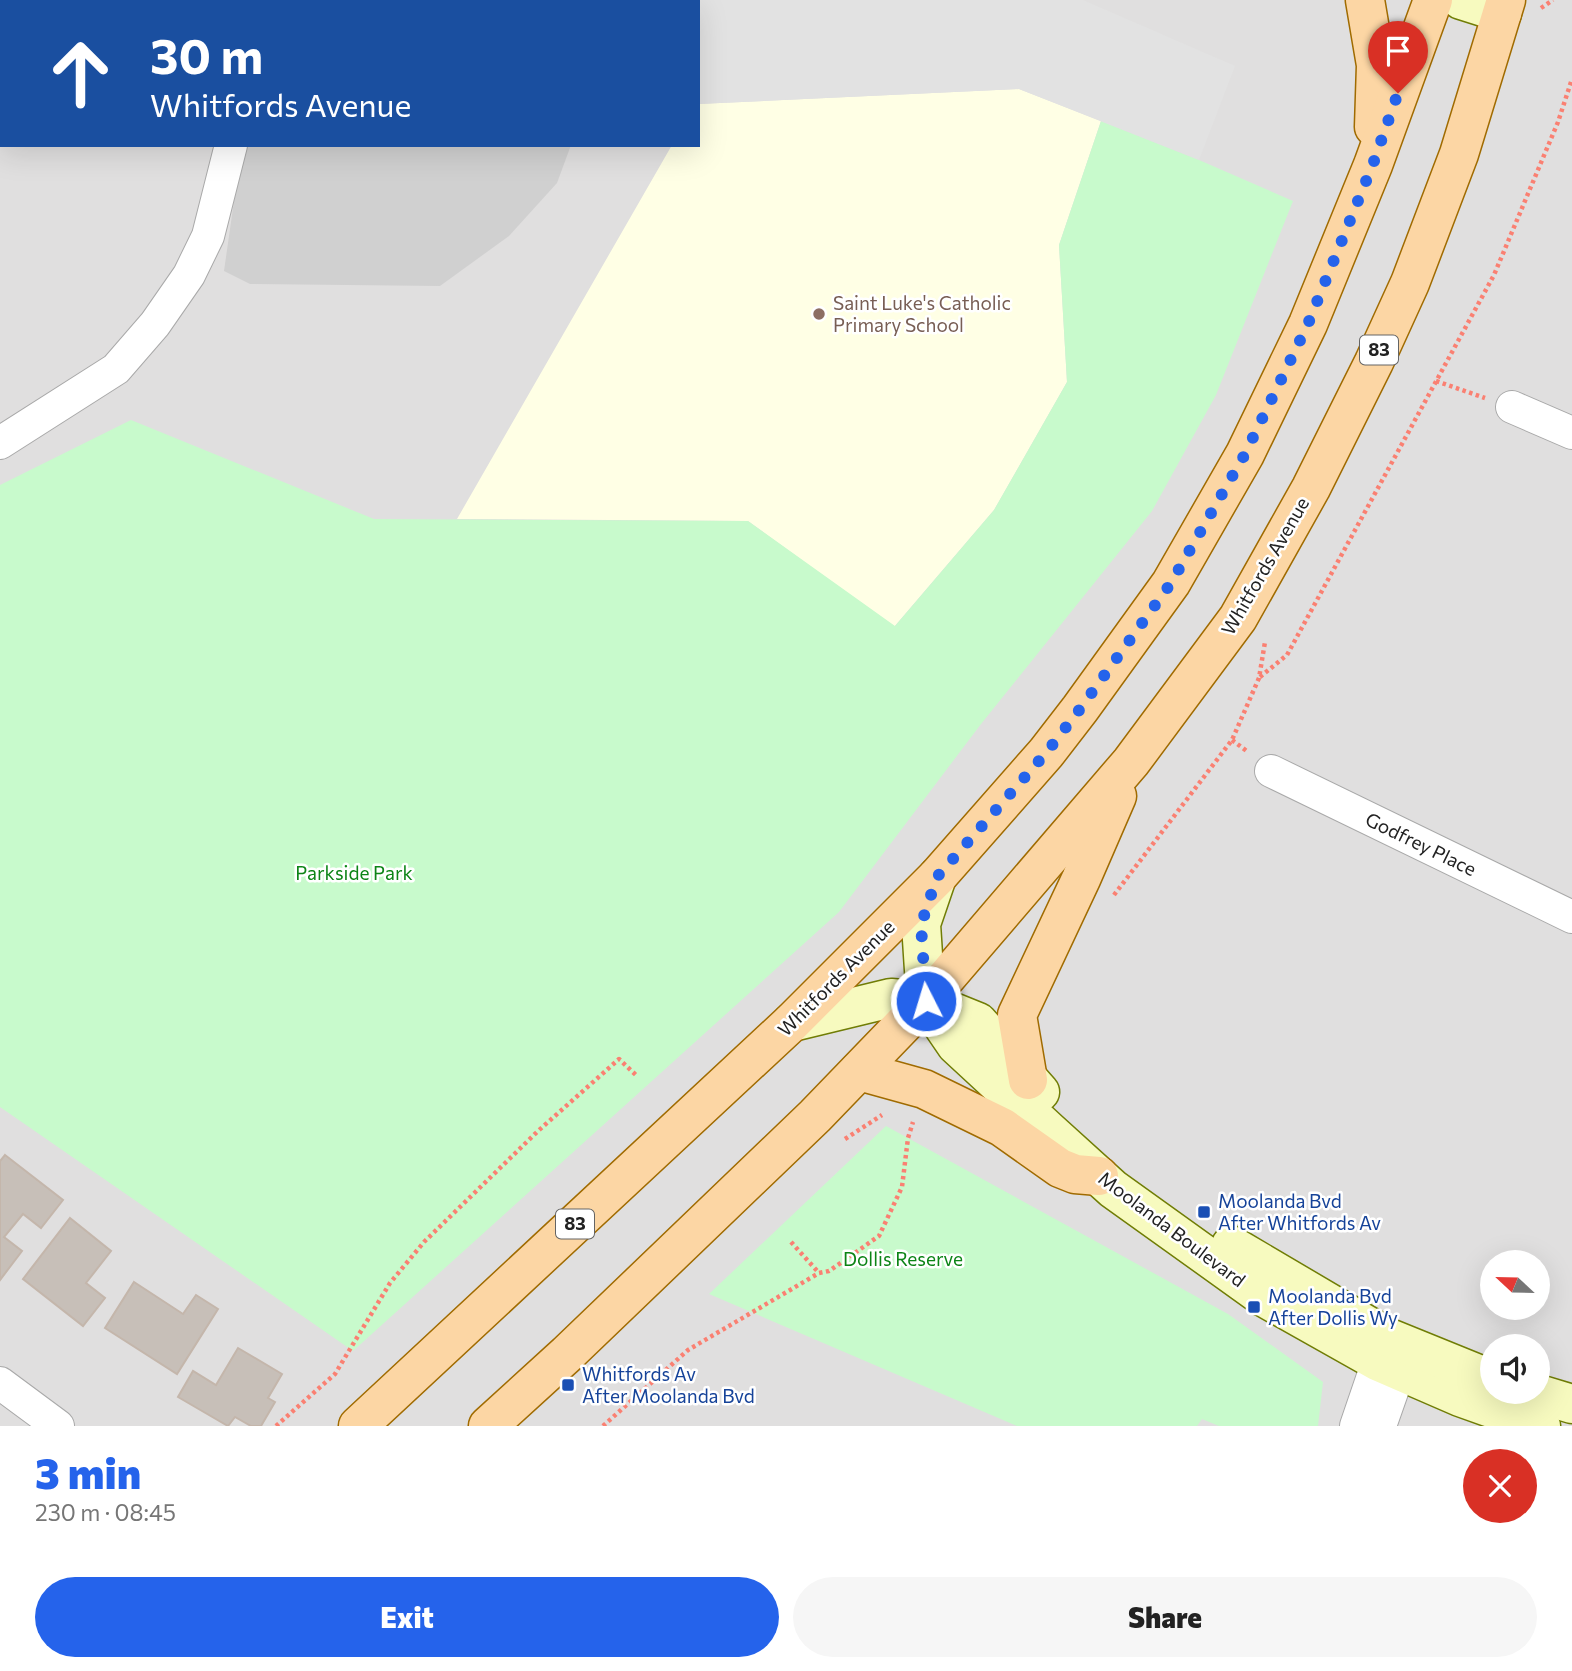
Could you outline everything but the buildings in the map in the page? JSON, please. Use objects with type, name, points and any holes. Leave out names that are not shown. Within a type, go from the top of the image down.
[{"type":"main road","points":[[1366,0],[1376,65],[1373,164]]},
{"type":"main road","name":"Whitfords Avenue","points":[[358,1426],[792,1022],[937,877],[1046,753],[1080,709],[1171,583],[1245,454],[1308,324],[1373,164],[1433,0]]},
{"type":"main road","name":"Whitfords Avenue","points":[[488,1426],[577,1345],[859,1072],[926,1001],[1131,762],[1238,618],[1311,488],[1410,283],[1515,8]]},
{"type":"main road","points":[[1028,1080],[1017,1014],[1082,879],[1131,762]]},
{"type":"main road","points":[[859,1072],[924,1089],[1002,1127],[1060,1168],[1075,1174],[1099,1176]]},
{"type":"street","points":[[1461,0],[1515,8]]},
{"type":"street","points":[[0,443],[116,369],[155,324],[189,275],[208,236],[230,147]]},
{"type":"street","points":[[1512,407],[1572,433]]},
{"type":"street","name":"Godfrey Place","points":[[1271,771],[1572,917]]},
{"type":"street","points":[[926,1001],[921,925],[937,877]]},
{"type":"street","name":"Moolanda Boulevard","points":[[792,1022],[891,998],[926,1001],[978,1023],[1028,1080],[1070,1121],[1140,1182],[1193,1221],[1460,1397],[1541,1426]]},
{"type":"street","name":"Moolanda Boulevard","points":[[926,1001],[957,1045],[1099,1176],[1176,1236],[1265,1298],[1393,1353],[1480,1376]]},
{"type":"street","points":[[1356,1426],[1393,1353]]},
{"type":"street","points":[[1380,1426],[1393,1353]]},
{"type":"street","points":[[0,1383],[58,1426]]},
{"type":"street","points":[[1550,1397],[1572,1404]]},
{"type":"path","points":[[1515,8],[1553,0]]},
{"type":"path","points":[[1259,678],[1287,655],[1494,275],[1558,122],[1572,79]]},
{"type":"path","points":[[1436,381],[1512,407]]},
{"type":"path","points":[[276,1426],[335,1374],[390,1283],[424,1242],[538,1130],[619,1059],[638,1077]]},
{"type":"path","points":[[603,1426],[688,1350],[819,1273],[829,1271],[879,1236],[902,1187],[908,1138],[914,1118]]},
{"type":"path","points":[[791,1242],[819,1273]]},
{"type":"shaded area","points":[[700,0],[1572,0],[1572,1426],[0,1426],[0,147],[700,147]]},
{"type":"shaded area","points":[[700,0],[1083,0],[1235,66],[1199,160],[1019,89],[700,104]]},
{"type":"shaded area","name":"Saint Luke's Catholic Primary School","points":[[1019,89],[1101,121],[1059,245],[1067,382],[994,510],[894,627],[748,521],[457,519],[671,147],[700,147],[700,104]]},
{"type":"shaded area","points":[[242,147],[570,147],[557,183],[509,236],[440,286],[250,284],[224,271]]},
{"type":"green space","name":"Parkside Park","points":[[1101,121],[1293,201],[1216,395],[1152,511],[981,724],[839,912],[353,1351],[0,1107],[0,485],[131,420],[374,519],[748,521],[895,626],[994,510],[1067,382],[1059,245]]},
{"type":"green space","name":"Dollis Reserve","points":[[886,1126],[1228,1314],[1323,1382],[1318,1426],[1219,1426],[1202,1419],[1197,1426],[1017,1426],[709,1294]]},
{"type":"place","name":"Saint Luke's Catholic Primary School","points":[[819,314]]},
{"type":"place","name":"Moolanda Bvd After Whitfords Av","points":[[1204,1212]]},
{"type":"place","name":"Moolanda Bvd After Dollis Wy","points":[[1254,1307]]},
{"type":"place","name":"Whitfords Av After Moolanda Bvd","points":[[568,1385]]},
{"type":"route","points":[[926,1001],[921,925],[937,877],[1046,753],[1171,583],[1245,454],[1308,324],[1373,164],[1398,93]]}]
